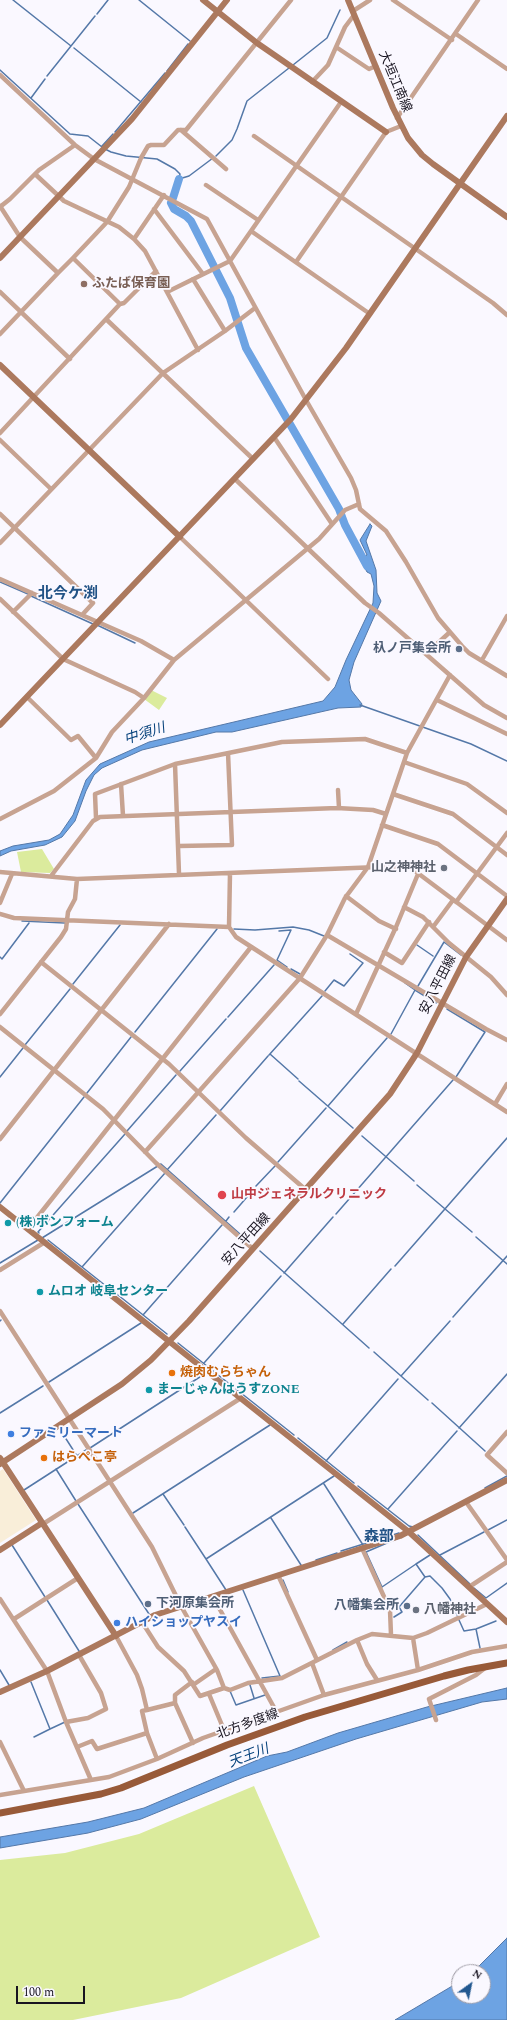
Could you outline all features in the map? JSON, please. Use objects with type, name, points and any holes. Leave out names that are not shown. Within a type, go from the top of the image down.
[{"type":"main road","name":"北方多度線","points":[[0,1813],[100,1794],[121,1788],[227,1745],[304,1717],[444,1676],[507,1663]]},
{"type":"street","points":[[203,0],[257,43],[386,132]]},
{"type":"street","points":[[0,258],[132,119],[227,0]]},
{"type":"street","points":[[0,334],[107,222],[132,179],[148,146],[164,145],[178,130],[186,130],[188,128],[291,0]]},
{"type":"street","name":"大垣江南線","points":[[348,0],[401,126],[415,147],[433,164],[459,184],[507,217]]},
{"type":"street","points":[[312,82],[328,65],[348,21],[354,13],[370,0]]},
{"type":"street","points":[[393,0],[452,40]]},
{"type":"street","points":[[398,118],[478,0]]},
{"type":"street","points":[[456,34],[507,69]]},
{"type":"street","points":[[336,46],[369,69],[376,66]]},
{"type":"street","points":[[0,75],[75,145],[94,159],[164,195],[206,219],[351,478],[356,490],[360,509],[386,532],[399,550],[432,608],[450,632],[469,653],[507,676]]},
{"type":"street","points":[[167,292],[230,261],[341,102]]},
{"type":"street","points":[[0,725],[289,421],[370,314],[507,116]]},
{"type":"street","points":[[296,262],[386,132],[401,126]]},
{"type":"street","points":[[181,130],[226,169]]},
{"type":"street","points":[[254,136],[493,303],[507,315]]},
{"type":"street","points":[[58,274],[20,237],[0,206],[10,199],[35,174],[75,145]]},
{"type":"street","points":[[35,174],[59,197],[107,222],[134,239],[145,251],[198,350]]},
{"type":"street","points":[[206,185],[258,220]]},
{"type":"street","points":[[134,239],[164,195]]},
{"type":"street","points":[[154,210],[203,274]]},
{"type":"street","points":[[251,231],[370,314]]},
{"type":"street","points":[[73,258],[120,304]]},
{"type":"street","points":[[0,433],[107,320],[120,304],[124,303],[156,271]]},
{"type":"street","points":[[193,279],[225,331]]},
{"type":"street","points":[[0,292],[70,359]]},
{"type":"street","points":[[0,543],[163,373],[225,331],[255,308]]},
{"type":"street","points":[[107,320],[253,460]]},
{"type":"street","points":[[0,365],[328,679]]},
{"type":"street","points":[[274,437],[332,524]]},
{"type":"street","points":[[0,440],[51,489]]},
{"type":"street","points":[[235,479],[367,604],[484,705],[507,718]]},
{"type":"street","points":[[0,819],[54,791],[96,758],[112,732],[144,698],[174,660],[245,599],[308,548],[345,510],[359,504]]},
{"type":"street","points":[[0,514],[93,603],[82,616]]},
{"type":"street","points":[[0,579],[141,641],[174,660]]},
{"type":"street","points":[[13,612],[32,593]]},
{"type":"street","points":[[0,599],[63,659],[135,692],[144,698]]},
{"type":"street","points":[[482,660],[507,616]]},
{"type":"street","points":[[426,654],[450,632]]},
{"type":"street","points":[[145,1152],[300,978],[327,935],[346,896],[368,868],[407,753],[450,675]]},
{"type":"street","points":[[27,697],[71,740],[78,736],[96,758]]},
{"type":"street","points":[[436,700],[507,734]]},
{"type":"street","points":[[50,876],[96,818],[95,794],[175,764],[282,742],[365,739],[407,753]]},
{"type":"street","points":[[178,846],[232,845],[228,753]]},
{"type":"street","points":[[404,762],[467,784],[507,813]]},
{"type":"street","points":[[175,764],[179,874]]},
{"type":"street","points":[[121,784],[123,816]]},
{"type":"street","points":[[338,790],[339,808]]},
{"type":"street","points":[[393,794],[453,814],[507,855]]},
{"type":"street","points":[[96,818],[339,808],[373,810],[386,814]]},
{"type":"street","points":[[382,825],[433,842],[507,897]]},
{"type":"street","points":[[433,926],[477,874],[507,833]]},
{"type":"street","points":[[0,872],[77,879],[404,866],[418,874],[507,940]]},
{"type":"street","points":[[230,873],[229,927],[236,937],[507,1112]]},
{"type":"street","points":[[0,903],[12,874]]},
{"type":"street","points":[[356,1014],[396,929],[418,874]]},
{"type":"street","points":[[0,1014],[66,929],[66,920],[75,899],[77,879]]},
{"type":"street","points":[[346,896],[379,921],[396,929]]},
{"type":"street","name":"安八平田線","points":[[1,1461],[122,1384],[170,1342],[377,1110],[417,1053],[466,957],[507,897]]},
{"type":"street","points":[[404,907],[429,922],[449,943],[491,977],[507,995]]},
{"type":"street","points":[[0,914],[14,918],[229,927]]},
{"type":"street","points":[[384,952],[402,963],[429,922]]},
{"type":"street","points":[[0,1139],[169,924]]},
{"type":"street","points":[[327,935],[507,1040]]},
{"type":"street","points":[[28,1229],[251,947]]},
{"type":"street","points":[[41,962],[163,1059],[198,1093],[306,1190]]},
{"type":"street","points":[[0,1027],[102,1109],[145,1152],[253,1249]]},
{"type":"street","points":[[495,1104],[507,1084]]},
{"type":"street","points":[[0,1207],[409,1532],[487,1604],[506,1619]]},
{"type":"street","points":[[0,1270],[42,1240]]},
{"type":"street","points":[[0,1312],[152,1547],[181,1606],[216,1669],[224,1688]]},
{"type":"street","points":[[0,1550],[110,1482],[240,1398]]},
{"type":"street","points":[[507,1432],[487,1455],[507,1473]]},
{"type":"street","points":[[1,1461],[116,1636],[137,1675],[148,1710]]},
{"type":"street","points":[[0,1692],[47,1671],[155,1615],[409,1532],[507,1480]]},
{"type":"street","points":[[466,1502],[507,1561],[469,1587]]},
{"type":"street","points":[[362,1548],[390,1610],[392,1617],[391,1635]]},
{"type":"street","points":[[278,1575],[317,1660]]},
{"type":"street","points":[[14,1619],[78,1578]]},
{"type":"street","points":[[213,1597],[276,1712]]},
{"type":"street","points":[[0,1599],[47,1671],[76,1747],[91,1780]]},
{"type":"street","points":[[142,1622],[158,1647],[184,1671],[200,1696],[224,1688],[230,1690],[248,1683],[282,1678],[372,1634],[413,1638],[427,1633],[487,1604]]},
{"type":"street","points":[[413,1638],[418,1670]]},
{"type":"street","points":[[357,1640],[367,1664],[377,1680]]},
{"type":"street","points":[[0,1795],[109,1777],[157,1759],[224,1730],[324,1695],[418,1670],[472,1652],[507,1646]]},
{"type":"street","points":[[66,1722],[88,1718],[106,1709],[101,1693],[79,1655]]},
{"type":"street","points":[[312,1663],[324,1695]]},
{"type":"street","points":[[436,1720],[430,1699],[476,1675],[486,1667]]},
{"type":"street","points":[[193,1743],[176,1703],[175,1695],[216,1669]]},
{"type":"street","points":[[209,1694],[224,1730]]},
{"type":"street","points":[[157,1759],[147,1733],[142,1711],[176,1703]]},
{"type":"street","points":[[76,1747],[92,1741],[97,1749],[147,1733]]},
{"type":"street","points":[[0,1742],[24,1791]]},
{"type":"shaded area","points":[[3,1469],[36,1520],[0,1543],[0,1471]]},
{"type":"green space","points":[[151,690],[167,698],[159,710],[144,699]]},
{"type":"green space","points":[[42,849],[54,869],[50,873],[21,872],[17,852]]},
{"type":"green space","points":[[254,1786],[320,1937],[181,1998],[73,2020],[0,2020],[0,1860],[65,1853],[139,1834]]},
{"type":"water","points":[[370,524],[372,526],[366,541],[376,570],[377,593],[381,601],[354,662],[349,680],[351,690],[362,704],[361,707],[338,708],[232,732],[216,732],[142,750],[102,768],[94,775],[86,791],[75,821],[62,837],[45,845],[11,851],[0,856],[0,851],[13,846],[49,840],[60,834],[73,815],[86,780],[100,764],[149,742],[323,701],[335,687],[373,603],[374,586],[371,574],[367,572],[360,559],[367,555],[360,540]]},
{"type":"water","points":[[507,1688],[507,1699],[482,1702],[356,1739],[244,1777],[141,1819],[88,1833],[0,1848],[0,1837],[88,1822],[144,1808],[267,1756],[287,1752],[338,1733],[427,1707]]},
{"type":"water","points":[[507,1938],[507,2020],[395,2020],[451,1987],[451,2004],[491,2004],[491,1964],[481,1964]]},
{"type":"waterway","points":[[13,0],[71,46]]},
{"type":"waterway","points":[[97,14],[108,0]]},
{"type":"waterway","points":[[139,0],[190,41]]},
{"type":"waterway","points":[[293,65],[327,38],[340,10]]},
{"type":"waterway","points":[[47,76],[95,16]]},
{"type":"waterway","points":[[167,71],[188,44]]},
{"type":"waterway","points":[[74,48],[141,102]]},
{"type":"waterway","points":[[216,156],[232,140],[247,101],[289,68]]},
{"type":"waterway","points":[[0,70],[70,134],[88,136],[102,147]]},
{"type":"waterway","points":[[115,132],[165,73]]},
{"type":"waterway","points":[[31,98],[45,79]]},
{"type":"waterway","points":[[102,146],[113,134]]},
{"type":"waterway","points":[[105,149],[126,156],[157,159],[175,169],[180,174],[179,179],[189,176],[213,158]]},
{"type":"waterway","points":[[173,198],[179,179]]},
{"type":"waterway","points":[[171,203],[174,209],[186,216],[191,221],[230,298],[246,348],[339,509],[345,525],[367,566]]},
{"type":"waterway","points":[[0,582],[28,594]]},
{"type":"waterway","points":[[31,596],[93,624]]},
{"type":"waterway","points":[[97,625],[135,643]]},
{"type":"waterway","points":[[360,705],[471,744],[507,761]]},
{"type":"waterway","points":[[22,921],[65,923]]},
{"type":"waterway","points":[[0,957],[2,959],[29,923]]},
{"type":"waterway","points":[[73,984],[120,925]]},
{"type":"waterway","points":[[234,929],[255,930],[293,927],[309,930],[324,936]]},
{"type":"waterway","points":[[135,1032],[217,929]]},
{"type":"waterway","points":[[279,931],[291,930],[277,960],[287,967]]},
{"type":"waterway","points":[[418,986],[444,942],[461,955]]},
{"type":"waterway","points":[[417,945],[433,956]]},
{"type":"waterway","points":[[325,991],[334,980],[344,986],[363,963],[350,954]]},
{"type":"waterway","points":[[228,1017],[274,965]]},
{"type":"waterway","points":[[291,969],[300,974]]},
{"type":"waterway","points":[[405,983],[415,990]]},
{"type":"waterway","points":[[25,1045],[70,989]]},
{"type":"waterway","points":[[391,1034],[415,990],[436,1003]]},
{"type":"waterway","points":[[269,1055],[322,996]]},
{"type":"waterway","points":[[447,1009],[485,1032],[456,1077]]},
{"type":"waterway","points":[[180,1071],[226,1019]]},
{"type":"waterway","points":[[87,1093],[131,1037]]},
{"type":"waterway","points":[[328,1106],[387,1038]]},
{"type":"waterway","points":[[0,1077],[23,1048]]},
{"type":"waterway","points":[[270,1054],[298,1079]]},
{"type":"waterway","points":[[220,1111],[268,1056]]},
{"type":"waterway","points":[[127,1131],[176,1075]]},
{"type":"waterway","points":[[336,1214],[453,1080]]},
{"type":"waterway","points":[[299,1081],[353,1128]]},
{"type":"waterway","points":[[0,1203],[84,1097]]},
{"type":"waterway","points":[[278,1162],[326,1108]]},
{"type":"waterway","points":[[167,1170],[216,1115]]},
{"type":"waterway","points":[[39,1233],[38,1232],[125,1134]]},
{"type":"waterway","points":[[362,1136],[414,1181]]},
{"type":"waterway","points":[[395,1266],[507,1138]]},
{"type":"waterway","points":[[42,1238],[161,1164],[249,1242]]},
{"type":"waterway","points":[[256,1186],[275,1166]]},
{"type":"waterway","points":[[82,1267],[165,1173]]},
{"type":"waterway","points":[[417,1185],[472,1232]]},
{"type":"waterway","points":[[234,1212],[247,1197]]},
{"type":"waterway","points":[[226,1221],[229,1217]]},
{"type":"waterway","points":[[284,1273],[333,1217]]},
{"type":"waterway","points":[[143,1315],[222,1225]]},
{"type":"waterway","points":[[476,1237],[507,1264]]},
{"type":"waterway","points":[[0,1263],[38,1240]]},
{"type":"waterway","points":[[48,1240],[111,1290]]},
{"type":"waterway","points":[[260,1251],[369,1348]]},
{"type":"waterway","points":[[453,1317],[507,1256]]},
{"type":"waterway","points":[[343,1324],[391,1269]]},
{"type":"waterway","points":[[204,1363],[281,1276]]},
{"type":"waterway","points":[[113,1291],[167,1334]]},
{"type":"waterway","points":[[401,1376],[450,1321]]},
{"type":"waterway","points":[[49,1382],[141,1323]]},
{"type":"waterway","points":[[178,1343],[232,1386]]},
{"type":"waterway","points":[[374,1352],[428,1400]]},
{"type":"waterway","points":[[90,1448],[206,1373]]},
{"type":"waterway","points":[[459,1428],[507,1374]]},
{"type":"waterway","points":[[326,1461],[398,1379]]},
{"type":"waterway","points":[[0,1413],[43,1386]]},
{"type":"waterway","points":[[236,1389],[294,1435]]},
{"type":"waterway","points":[[432,1403],[485,1451]]},
{"type":"waterway","points":[[133,1513],[270,1425]]},
{"type":"waterway","points":[[61,1431],[77,1456]]},
{"type":"waterway","points":[[388,1509],[457,1431]]},
{"type":"waterway","points":[[298,1438],[354,1483]]},
{"type":"waterway","points":[[24,1490],[86,1450]]},
{"type":"waterway","points":[[56,1469],[76,1501]]},
{"type":"waterway","points":[[226,1590],[206,1559],[334,1476]]},
{"type":"waterway","points":[[485,1488],[507,1476]]},
{"type":"waterway","points":[[324,1484],[363,1545]]},
{"type":"waterway","points":[[358,1486],[409,1526],[413,1527]]},
{"type":"waterway","points":[[163,1494],[184,1525]]},
{"type":"waterway","points":[[78,1504],[149,1614]]},
{"type":"waterway","points":[[271,1518],[301,1565]]},
{"type":"waterway","points":[[488,1530],[507,1520]]},
{"type":"waterway","points":[[185,1527],[206,1559]]},
{"type":"waterway","points":[[440,1555],[484,1532]]},
{"type":"waterway","points":[[341,1551],[399,1533]]},
{"type":"waterway","points":[[418,1535],[470,1584]]},
{"type":"waterway","points":[[401,1537],[366,1552],[382,1587],[416,1564],[425,1577],[430,1576],[442,1588],[450,1599],[458,1617]]},
{"type":"waterway","points":[[12,1545],[45,1597]]},
{"type":"waterway","points":[[316,1560],[337,1553]]},
{"type":"waterway","points":[[416,1564],[430,1555]]},
{"type":"waterway","points":[[394,1617],[402,1612],[399,1607],[425,1577]]},
{"type":"waterway","points":[[283,1580],[288,1592]]},
{"type":"waterway","points":[[474,1588],[486,1598],[507,1583]]},
{"type":"waterway","points":[[243,1590],[280,1676],[262,1678]]},
{"type":"waterway","points":[[47,1600],[79,1651]]},
{"type":"waterway","points":[[459,1620],[464,1631],[476,1629],[496,1621]]},
{"type":"waterway","points":[[476,1629],[480,1648]]},
{"type":"waterway","points":[[333,1650],[347,1642]]},
{"type":"waterway","points":[[0,1670],[9,1685]]},
{"type":"waterway","points":[[31,1682],[50,1729],[65,1722]]},
{"type":"waterway","points":[[250,1685],[254,1698]]},
{"type":"waterway","points":[[230,1691],[236,1705],[265,1695]]},
{"type":"waterway","points":[[34,1737],[50,1729]]},
{"type":"place","name":"ふたば保育園","points":[[84,284]]},
{"type":"place","name":"杁ノ戸集会所","points":[[459,649]]},
{"type":"place","name":"山之神神社","points":[[444,868]]},
{"type":"place","name":"山中ジェネラルクリニック","points":[[222,1195]]},
{"type":"place","name":"(株)ボンフォーム","points":[[8,1223]]},
{"type":"place","name":"ムロオ 岐阜センター","points":[[40,1292]]},
{"type":"place","name":"焼肉むらちゃん","points":[[172,1373]]},
{"type":"place","name":"まーじゃんはうすZONE","points":[[149,1390]]},
{"type":"place","name":"ファミリーマート","points":[[11,1434]]},
{"type":"place","name":"はらぺこ亭","points":[[44,1458]]},
{"type":"place","name":"下河原集会所","points":[[148,1604]]},
{"type":"place","name":"八幡集会所","points":[[407,1606]]},
{"type":"place","name":"八幡神社","points":[[416,1610]]},
{"type":"place","name":"ハイショップヤスイ","points":[[117,1623]]},
{"type":"district","name":"北今ケ渕","points":[[68,595]]},
{"type":"district","name":"森部","points":[[379,1538]]},
{"type":"water label","name":"中須川","points":[[145,735]]},
{"type":"water label","name":"天王川","points":[[249,1757]]}]
